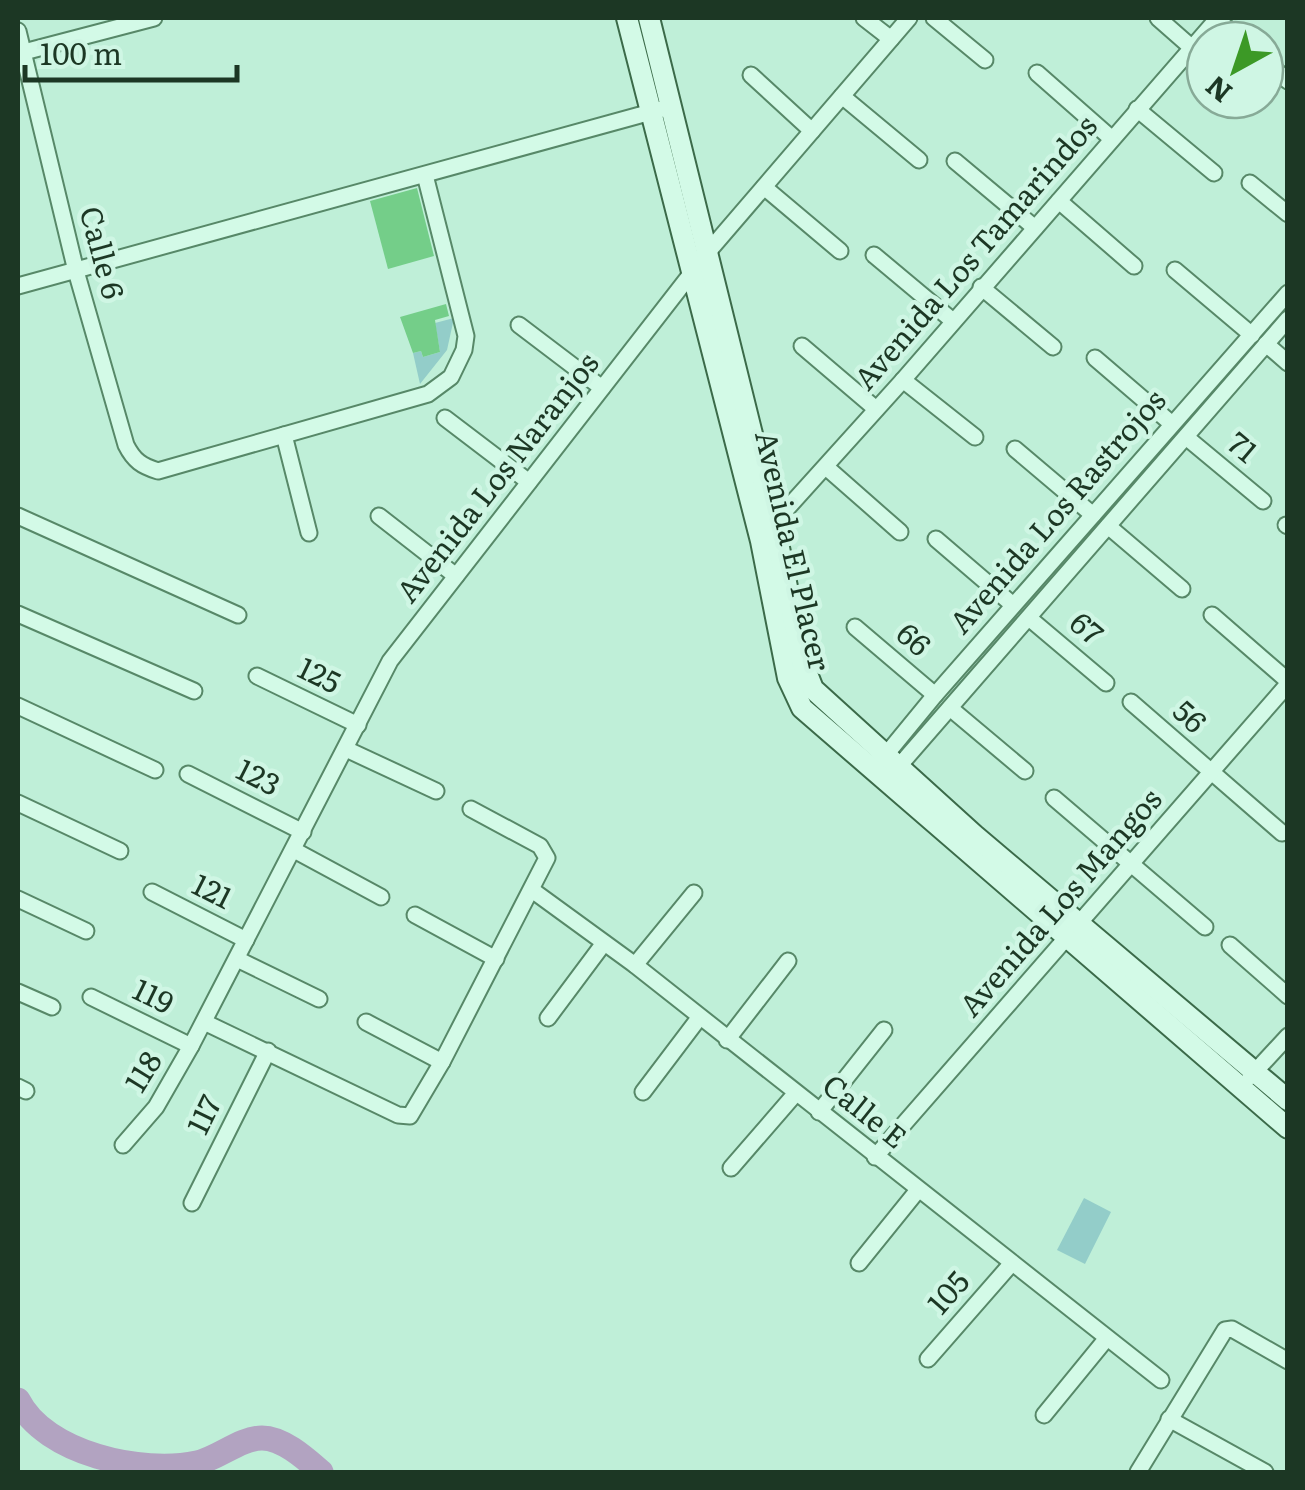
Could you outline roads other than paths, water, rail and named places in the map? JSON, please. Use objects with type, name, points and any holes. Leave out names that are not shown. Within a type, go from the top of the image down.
[{"type":"street","points":[[24,52],[154,18]]},
{"type":"street","name":"Avenida El Placer","points":[[627,18],[708,252],[774,523],[802,662],[814,689],[886,768]]},
{"type":"street","name":"Avenida El Placer","points":[[648,18],[661,109],[693,272],[761,541],[788,678],[802,708],[886,768],[1248,1080],[1288,1128]]},
{"type":"street","points":[[864,18],[891,39]]},
{"type":"street","name":"Avenida Los Naranjos","points":[[204,1022],[390,661],[708,252],[910,18]]},
{"type":"street","points":[[934,18],[985,60]]},
{"type":"street","points":[[1158,18],[1185,43]]},
{"type":"street","name":"Calle 6","points":[[18,31],[76,271],[126,446],[134,459],[158,470],[284,435]]},
{"type":"street","name":"Avenida Los Tamarindos","points":[[774,523],[1185,55]]},
{"type":"street","points":[[1037,73],[1112,139]]},
{"type":"street","points":[[751,75],[812,131]]},
{"type":"street","points":[[842,96],[919,160]]},
{"type":"street","points":[[18,286],[661,109]]},
{"type":"street","points":[[1137,110],[1214,172]]},
{"type":"street","points":[[955,161],[1034,228]]},
{"type":"street","points":[[309,533],[284,435],[428,394],[444,384],[458,366],[466,336],[425,175]]},
{"type":"street","points":[[1250,183],[1288,214]]},
{"type":"street","points":[[764,187],[840,251]]},
{"type":"street","points":[[1058,201],[1134,266]]},
{"type":"street","points":[[874,255],[954,320]]},
{"type":"street","points":[[1175,270],[1288,363]]},
{"type":"street","points":[[981,287],[1053,347]]},
{"type":"street","name":"Avenida Los Rastrojos","points":[[886,768],[950,708],[1186,436],[1259,340],[1288,293]]},
{"type":"street","name":"Avenida Los Rastrojos","points":[[886,768],[935,695],[1172,424],[1259,340],[1288,319]]},
{"type":"street","points":[[519,325],[602,388]]},
{"type":"street","points":[[802,346],[876,409]]},
{"type":"street","points":[[1094,358],[1172,424]]},
{"type":"street","points":[[903,380],[975,437]]},
{"type":"street","points":[[445,418],[529,482]]},
{"type":"street","name":"71","points":[[1186,436],[1263,501]]},
{"type":"street","points":[[1014,449],[1093,516]]},
{"type":"street","points":[[826,468],[900,532]]},
{"type":"street","points":[[379,516],[456,576]]},
{"type":"street","points":[[18,517],[238,615]]},
{"type":"street","points":[[1108,526],[1182,588]]},
{"type":"street","points":[[936,539],[1013,605]]},
{"type":"street","points":[[18,614],[194,691]]},
{"type":"street","points":[[1212,615],[1288,682]]},
{"type":"street","name":"67","points":[[1029,618],[1106,683]]},
{"type":"street","name":"66","points":[[855,627],[935,695]]},
{"type":"street","name":"125","points":[[256,676],[358,725]]},
{"type":"street","name":"Avenida Los Mangos","points":[[875,1157],[1288,682]]},
{"type":"street","name":"56","points":[[1131,702],[1282,833]]},
{"type":"street","points":[[18,706],[155,770]]},
{"type":"street","points":[[950,708],[1025,771]]},
{"type":"street","points":[[346,748],[436,791]]},
{"type":"street","name":"123","points":[[188,774],[304,832]]},
{"type":"street","points":[[1054,798],[1205,927]]},
{"type":"street","points":[[18,803],[120,851]]},
{"type":"street","points":[[204,1022],[404,1118],[416,1110],[547,858],[540,846],[470,809]]},
{"type":"street","points":[[294,850],[381,896]]},
{"type":"street","name":"Calle E","points":[[532,890],[634,965],[1161,1380]]},
{"type":"street","name":"121","points":[[152,892],[246,940]]},
{"type":"street","points":[[634,965],[694,893]]},
{"type":"street","points":[[18,899],[86,931]]},
{"type":"street","points":[[415,915],[496,959]]},
{"type":"street","points":[[548,1018],[604,943]]},
{"type":"street","points":[[1230,945],[1288,996]]},
{"type":"street","points":[[237,958],[319,998]]},
{"type":"street","points":[[727,1040],[788,961]]},
{"type":"street","points":[[18,992],[52,1007]]},
{"type":"street","name":"119","points":[[91,997],[191,1046]]},
{"type":"street","points":[[643,1092],[699,1018]]},
{"type":"street","name":"118","points":[[123,1145],[152,1113],[204,1022]]},
{"type":"street","points":[[366,1022],[442,1062]]},
{"type":"street","points":[[819,1112],[884,1030]]},
{"type":"street","points":[[1248,1080],[1288,1036]]},
{"type":"street","name":"117","points":[[192,1204],[268,1051]]},
{"type":"street","name":"Avenida El Placer","points":[[1248,1080],[1288,1100]]},
{"type":"street","points":[[731,1168],[796,1093]]},
{"type":"street","points":[[858,1263],[918,1190]]},
{"type":"street","name":"105","points":[[928,1358],[1012,1263]]},
{"type":"street","points":[[1138,1472],[1225,1330],[1232,1329],[1288,1361]]},
{"type":"street","points":[[1044,1415],[1107,1338]]},
{"type":"street","points":[[1169,1418],[1264,1472]]},
{"type":"waterway","points":[[18,1400],[31,1419],[50,1434],[72,1447],[124,1463],[197,1463],[262,1438],[286,1445],[321,1472]]}]
